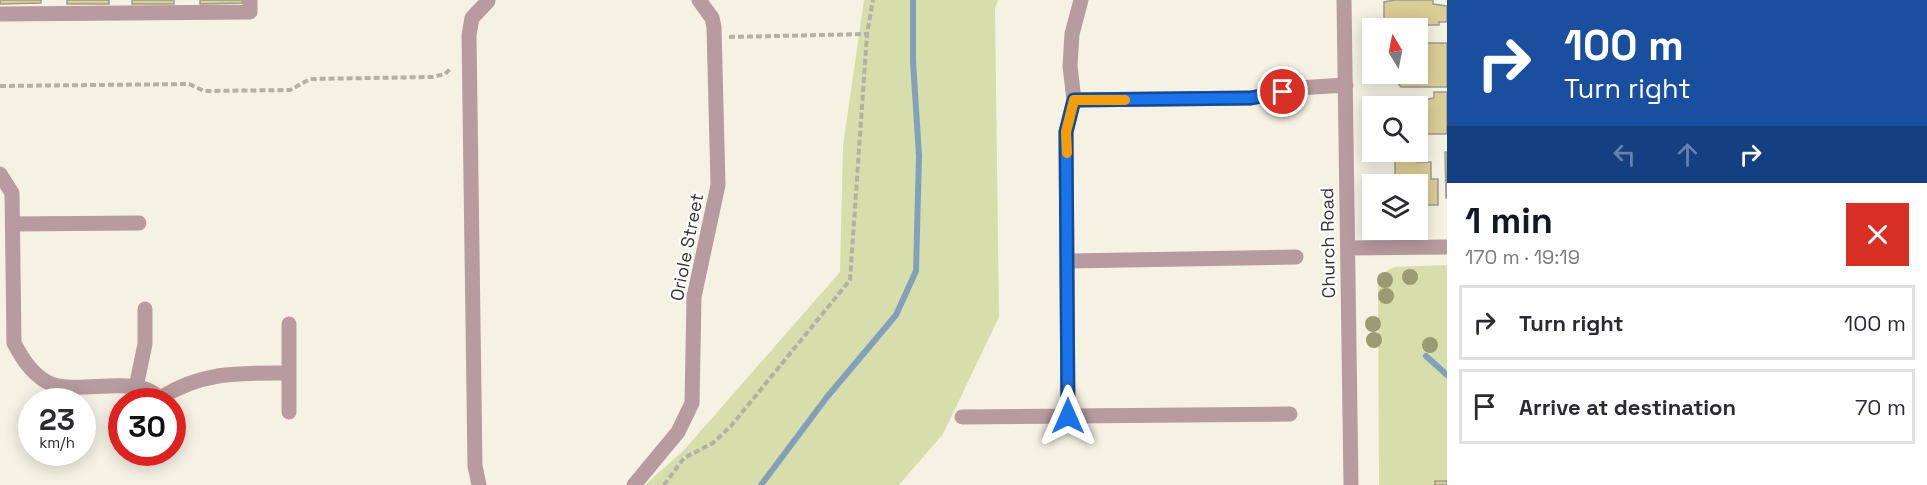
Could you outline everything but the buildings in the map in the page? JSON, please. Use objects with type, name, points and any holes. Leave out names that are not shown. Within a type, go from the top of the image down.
[{"type":"street","points":[[0,14],[118,7],[250,12],[250,0]]},
{"type":"street","points":[[479,485],[475,466],[469,35],[472,18],[489,0]]},
{"type":"street","name":"Oriole Street","points":[[634,485],[678,432],[692,403],[694,297],[717,195],[714,37],[712,18],[699,0]]},
{"type":"street","points":[[1068,416],[1066,132],[1074,100],[1070,66],[1072,34],[1082,0]]},
{"type":"street","name":"Church Road","points":[[1344,0],[1351,485]]},
{"type":"street","points":[[1074,100],[1260,98],[1298,88],[1347,85]]},
{"type":"street","points":[[0,174],[12,194],[13,224],[7,308],[14,343],[24,361],[48,382],[64,387],[140,388]]},
{"type":"street","points":[[13,224],[139,223]]},
{"type":"street","points":[[1348,248],[1447,247]]},
{"type":"street","points":[[1068,261],[1296,257]]},
{"type":"street","points":[[136,387],[145,344],[145,309]]},
{"type":"street","points":[[289,324],[290,412]]},
{"type":"street","points":[[176,388],[210,375],[289,373]]},
{"type":"street","points":[[962,417],[1290,414]]},
{"type":"path","points":[[664,485],[684,458],[713,443],[731,426],[850,280],[867,34],[873,0]]},
{"type":"path","points":[[714,37],[867,34]]},
{"type":"path","points":[[0,86],[189,84],[204,90],[290,90],[310,79],[440,77],[449,71],[452,65]]},
{"type":"green space","points":[[864,0],[998,0],[995,8],[999,317],[943,434],[899,485],[645,485],[684,450],[840,272],[843,146]]},
{"type":"green space","points":[[1447,265],[1447,481],[1435,485],[1379,485],[1378,276],[1394,267]]},
{"type":"waterway","points":[[761,485],[827,397],[896,315],[916,271],[919,156],[913,61],[913,0]]},
{"type":"waterway","points":[[1426,356],[1447,375]]},
{"type":"slow traffic","points":[[1067,153],[1066,132],[1074,100],[1125,100]]},
{"type":"route","points":[[1068,416],[1066,132],[1074,100],[1260,98],[1283,92]]}]
